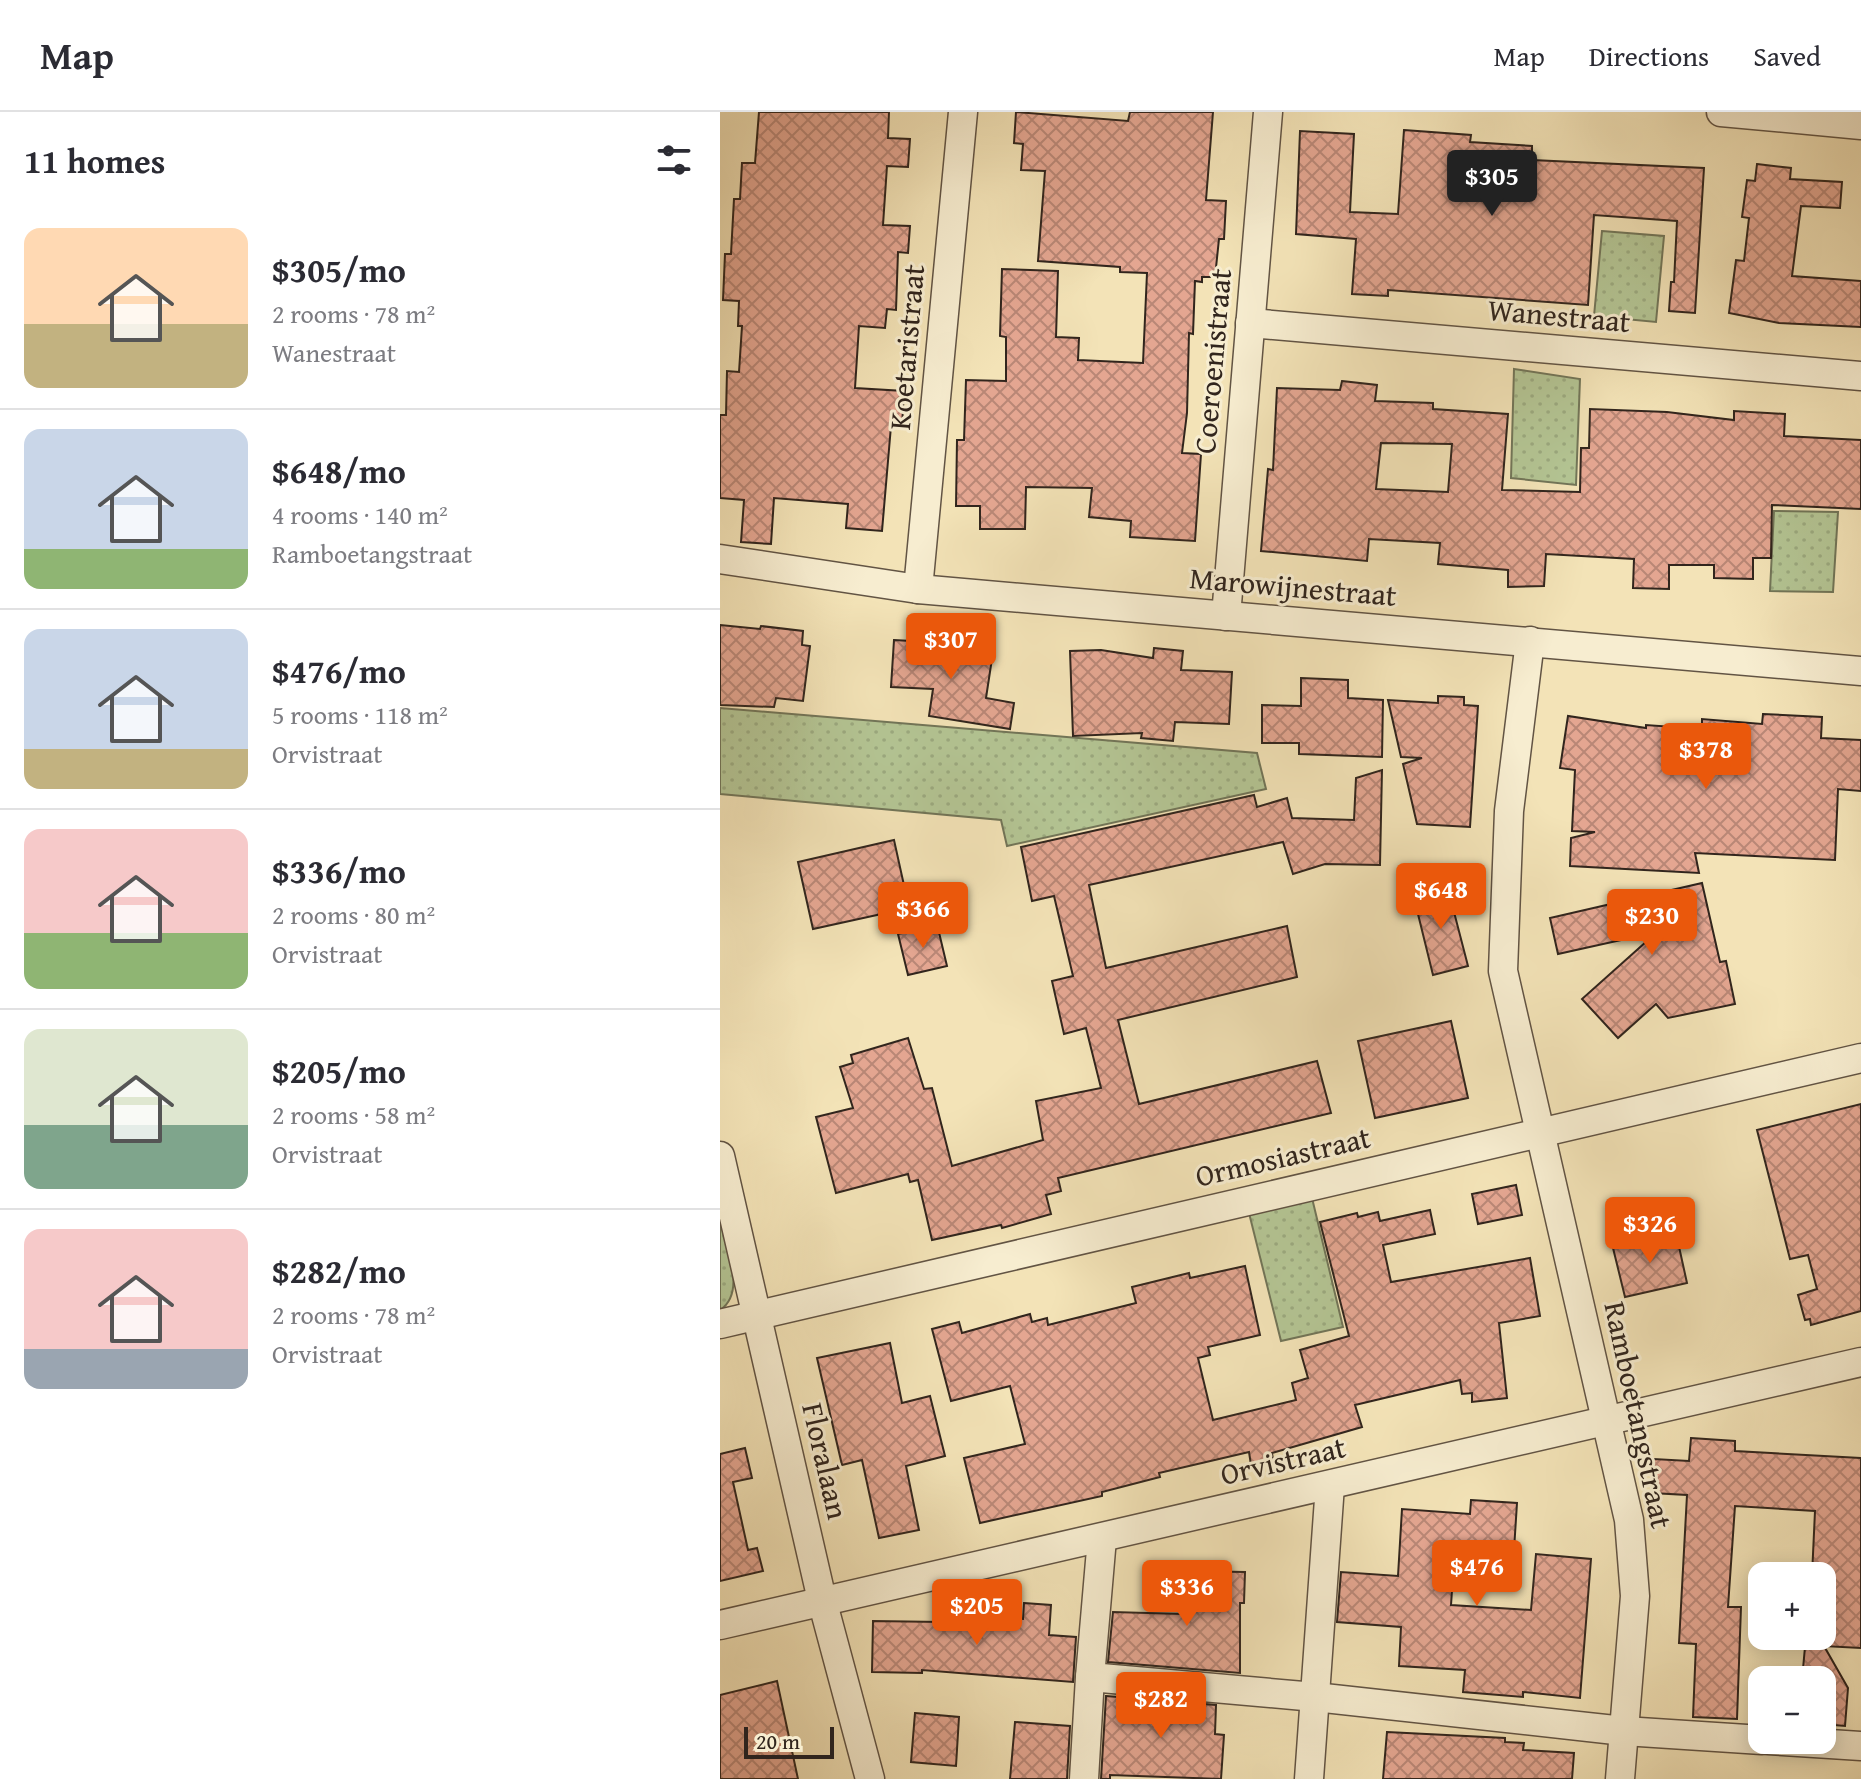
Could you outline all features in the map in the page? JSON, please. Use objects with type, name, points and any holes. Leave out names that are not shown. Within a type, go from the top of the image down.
[{"type":"street","name":"Koetaristraat","points":[[918,589],[963,112]]},
{"type":"street","name":"Coeroenistraat","points":[[1226,616],[1268,112]]},
{"type":"street","points":[[1721,112],[1861,125]]},
{"type":"street","name":"Wanestraat","points":[[1250,323],[1861,376]]},
{"type":"street","name":"Marowijnestraat","points":[[720,559],[918,589],[1861,671]]},
{"type":"street","name":"Ramboetangstraat","points":[[1530,641],[1509,811],[1503,971],[1629,1520],[1635,1596],[1620,1779]]},
{"type":"street","name":"Ormosiastraat","points":[[720,1324],[1861,1058]]},
{"type":"street","name":"Floralaan","points":[[720,1156],[822,1600],[870,1779]]},
{"type":"street","name":"Orvistraat","points":[[720,1625],[1861,1362]]},
{"type":"street","points":[[1309,1779],[1330,1485]]},
{"type":"street","points":[[1084,1779],[1102,1538]]},
{"type":"street","points":[[1090,1677],[1315,1697],[1624,1731],[1748,1739]]},
{"type":"street","points":[[1836,1744],[1861,1746]]},
{"type":"green space","points":[[1602,231],[1664,236],[1656,322],[1594,316]]},
{"type":"green space","points":[[1514,369],[1580,379],[1576,485],[1511,478]]},
{"type":"green space","points":[[1774,511],[1838,512],[1833,592],[1770,591]]},
{"type":"green space","points":[[720,708],[1257,753],[1266,789],[1007,846],[1001,820],[720,794]]},
{"type":"green space","points":[[1312,1198],[1343,1327],[1281,1341],[1249,1213]]},
{"type":"green space","points":[[720,1220],[733,1281],[728,1302],[720,1310]]},
{"type":"building","points":[[759,112],[889,112],[888,138],[910,139],[908,167],[887,166],[883,225],[910,226],[908,253],[898,252],[896,310],[887,309],[885,328],[859,326],[855,388],[904,391],[902,426],[891,426],[882,531],[846,528],[848,504],[774,498],[771,544],[741,542],[744,500],[720,498],[720,415],[726,415],[727,371],[739,372],[742,326],[738,326],[739,301],[723,300],[725,254],[731,254],[734,199],[740,199],[742,163],[755,163]]},
{"type":"building","points":[[1016,112],[1128,121],[1130,112],[1213,112],[1206,200],[1226,201],[1224,239],[1219,239],[1215,277],[1202,277],[1202,282],[1195,281],[1193,334],[1189,333],[1187,413],[1182,453],[1201,454],[1195,541],[1130,537],[1131,521],[1089,517],[1092,488],[1026,487],[1025,529],[980,529],[980,506],[956,506],[957,440],[964,440],[966,380],[1006,381],[1006,337],[1000,336],[1002,269],[1058,271],[1056,337],[1079,338],[1078,360],[1143,363],[1147,273],[1120,272],[1120,267],[1038,261],[1045,171],[1021,170],[1023,144],[1014,143]]},
{"type":"building","points":[[1404,130],[1471,135],[1470,142],[1532,146],[1532,160],[1704,168],[1695,313],[1669,311],[1671,282],[1674,282],[1677,221],[1594,215],[1588,305],[1388,290],[1388,296],[1352,294],[1356,239],[1296,234],[1300,131],[1354,134],[1350,212],[1398,214]]},
{"type":"building","points":[[1757,164],[1791,168],[1790,179],[1842,182],[1840,208],[1801,206],[1792,276],[1861,281],[1861,327],[1779,323],[1729,313],[1736,260],[1744,261],[1749,218],[1742,217],[1747,180],[1755,181]]},
{"type":"building","points":[[1342,381],[1377,385],[1375,401],[1433,403],[1433,409],[1508,414],[1502,490],[1580,492],[1581,448],[1589,448],[1590,409],[1667,412],[1734,420],[1734,411],[1785,414],[1784,436],[1861,440],[1861,509],[1772,505],[1771,558],[1753,558],[1753,579],[1714,578],[1714,565],[1669,565],[1669,589],[1633,588],[1634,559],[1546,554],[1544,586],[1508,587],[1508,570],[1438,564],[1440,543],[1369,539],[1367,561],[1261,551],[1268,469],[1273,470],[1277,388],[1340,390]],"holes":[[[1381,443],[1452,444],[1448,492],[1376,489]]]},
{"type":"building","points":[[720,625],[803,631],[802,645],[810,646],[803,701],[776,698],[774,707],[720,705]]},
{"type":"building","points":[[894,640],[980,645],[979,650],[993,652],[986,698],[1014,703],[1010,729],[929,716],[933,689],[891,687]]},
{"type":"building","points":[[1154,648],[1183,651],[1181,670],[1232,672],[1229,724],[1175,722],[1173,741],[1141,738],[1142,733],[1073,736],[1070,651],[1101,650],[1153,658]]},
{"type":"building","points":[[1301,678],[1348,680],[1348,698],[1383,700],[1382,757],[1299,754],[1299,743],[1262,743],[1262,705],[1301,706]]},
{"type":"building","points":[[1438,696],[1464,697],[1464,705],[1478,706],[1470,827],[1417,824],[1403,764],[1422,758],[1401,757],[1388,700],[1438,703]]},
{"type":"building","points":[[1763,714],[1822,717],[1821,738],[1861,740],[1861,791],[1838,789],[1835,860],[1695,853],[1699,873],[1570,866],[1571,838],[1595,832],[1572,831],[1575,770],[1560,768],[1568,716],[1646,728],[1646,725],[1702,729],[1702,719],[1762,724]]},
{"type":"building","points":[[1382,770],[1380,865],[1325,864],[1293,874],[1283,842],[1089,885],[1106,968],[1287,926],[1297,977],[1118,1020],[1139,1104],[1317,1061],[1331,1113],[1058,1178],[1061,1191],[1046,1195],[1051,1214],[1002,1228],[1001,1225],[932,1240],[918,1180],[910,1182],[908,1174],[836,1193],[816,1117],[853,1108],[840,1067],[853,1063],[851,1055],[908,1038],[924,1089],[932,1088],[952,1166],[1043,1140],[1036,1101],[1101,1088],[1086,1028],[1064,1034],[1052,981],[1073,976],[1054,896],[1032,901],[1021,847],[1254,795],[1257,807],[1287,798],[1292,818],[1354,820],[1356,778]]},
{"type":"building","points":[[894,840],[909,908],[813,929],[798,862]]},
{"type":"building","points":[[1702,883],[1720,962],[1726,961],[1735,1004],[1668,1018],[1656,1004],[1618,1038],[1582,999],[1657,932],[1558,954],[1550,918]]},
{"type":"building","points":[[1447,885],[1468,966],[1433,975],[1417,910],[1422,909],[1418,892]]},
{"type":"building","points":[[937,924],[947,966],[908,975],[898,934]]},
{"type":"building","points":[[1451,1021],[1468,1098],[1375,1118],[1358,1041]]},
{"type":"building","points":[[1861,1104],[1861,1311],[1811,1325],[1810,1319],[1805,1320],[1798,1295],[1817,1289],[1808,1255],[1790,1259],[1757,1130]]},
{"type":"building","points":[[1516,1185],[1522,1215],[1478,1224],[1472,1194]]},
{"type":"building","points":[[1430,1210],[1435,1234],[1383,1245],[1391,1282],[1530,1258],[1540,1316],[1499,1323],[1507,1398],[1472,1402],[1472,1393],[1462,1394],[1460,1380],[1355,1405],[1362,1427],[1272,1453],[1273,1460],[1251,1465],[1249,1452],[1159,1473],[1160,1477],[1102,1492],[1102,1496],[980,1523],[964,1458],[1025,1444],[1010,1386],[951,1401],[932,1329],[959,1322],[962,1333],[1030,1314],[1032,1322],[1047,1318],[1048,1325],[1136,1303],[1132,1287],[1189,1273],[1190,1278],[1245,1266],[1260,1335],[1208,1347],[1210,1355],[1198,1358],[1213,1420],[1296,1400],[1292,1383],[1308,1378],[1300,1350],[1349,1336],[1320,1222],[1357,1213],[1358,1217],[1378,1212],[1380,1221]]},
{"type":"building","points":[[1676,1233],[1687,1283],[1625,1297],[1613,1248]]},
{"type":"building","points":[[890,1343],[902,1403],[930,1396],[945,1456],[906,1466],[919,1530],[879,1538],[862,1460],[842,1465],[817,1358]]},
{"type":"building","points":[[1691,1438],[1735,1441],[1735,1451],[1861,1458],[1861,1648],[1836,1647],[1836,1562],[1813,1562],[1815,1511],[1735,1506],[1728,1607],[1741,1607],[1737,1719],[1693,1717],[1696,1644],[1679,1643],[1687,1495],[1652,1493],[1654,1459],[1689,1461]]},
{"type":"building","points":[[745,1448],[752,1478],[733,1482],[748,1550],[757,1548],[763,1571],[720,1581],[720,1454]]},
{"type":"building","points":[[1471,1500],[1517,1503],[1514,1550],[1455,1547],[1451,1605],[1531,1610],[1536,1554],[1591,1559],[1580,1698],[1523,1692],[1523,1697],[1463,1692],[1465,1670],[1399,1666],[1401,1627],[1337,1622],[1341,1572],[1398,1576],[1402,1509],[1470,1514]]},
{"type":"building","points":[[1185,1571],[1245,1572],[1244,1603],[1240,1603],[1240,1673],[1108,1662],[1113,1612],[1182,1614]]},
{"type":"building","points":[[1024,1603],[1051,1605],[1049,1635],[1076,1637],[1073,1682],[922,1670],[922,1673],[872,1672],[873,1621],[942,1622],[942,1614],[1023,1619]]},
{"type":"building","points":[[1805,1650],[1826,1650],[1835,1666],[1803,1666]]},
{"type":"building","points":[[1836,1667],[1848,1688],[1845,1726],[1836,1725]]},
{"type":"building","points":[[777,1681],[798,1779],[720,1779],[720,1695]]},
{"type":"building","points":[[1106,1696],[1216,1705],[1215,1734],[1224,1735],[1221,1779],[1110,1775],[1110,1779],[1101,1779]]},
{"type":"building","points":[[915,1713],[959,1717],[956,1766],[911,1762]]},
{"type":"building","points":[[1015,1722],[1070,1726],[1067,1779],[1010,1779]]},
{"type":"building","points":[[1387,1732],[1505,1738],[1505,1742],[1524,1743],[1523,1750],[1574,1753],[1572,1779],[1383,1779]]}]
